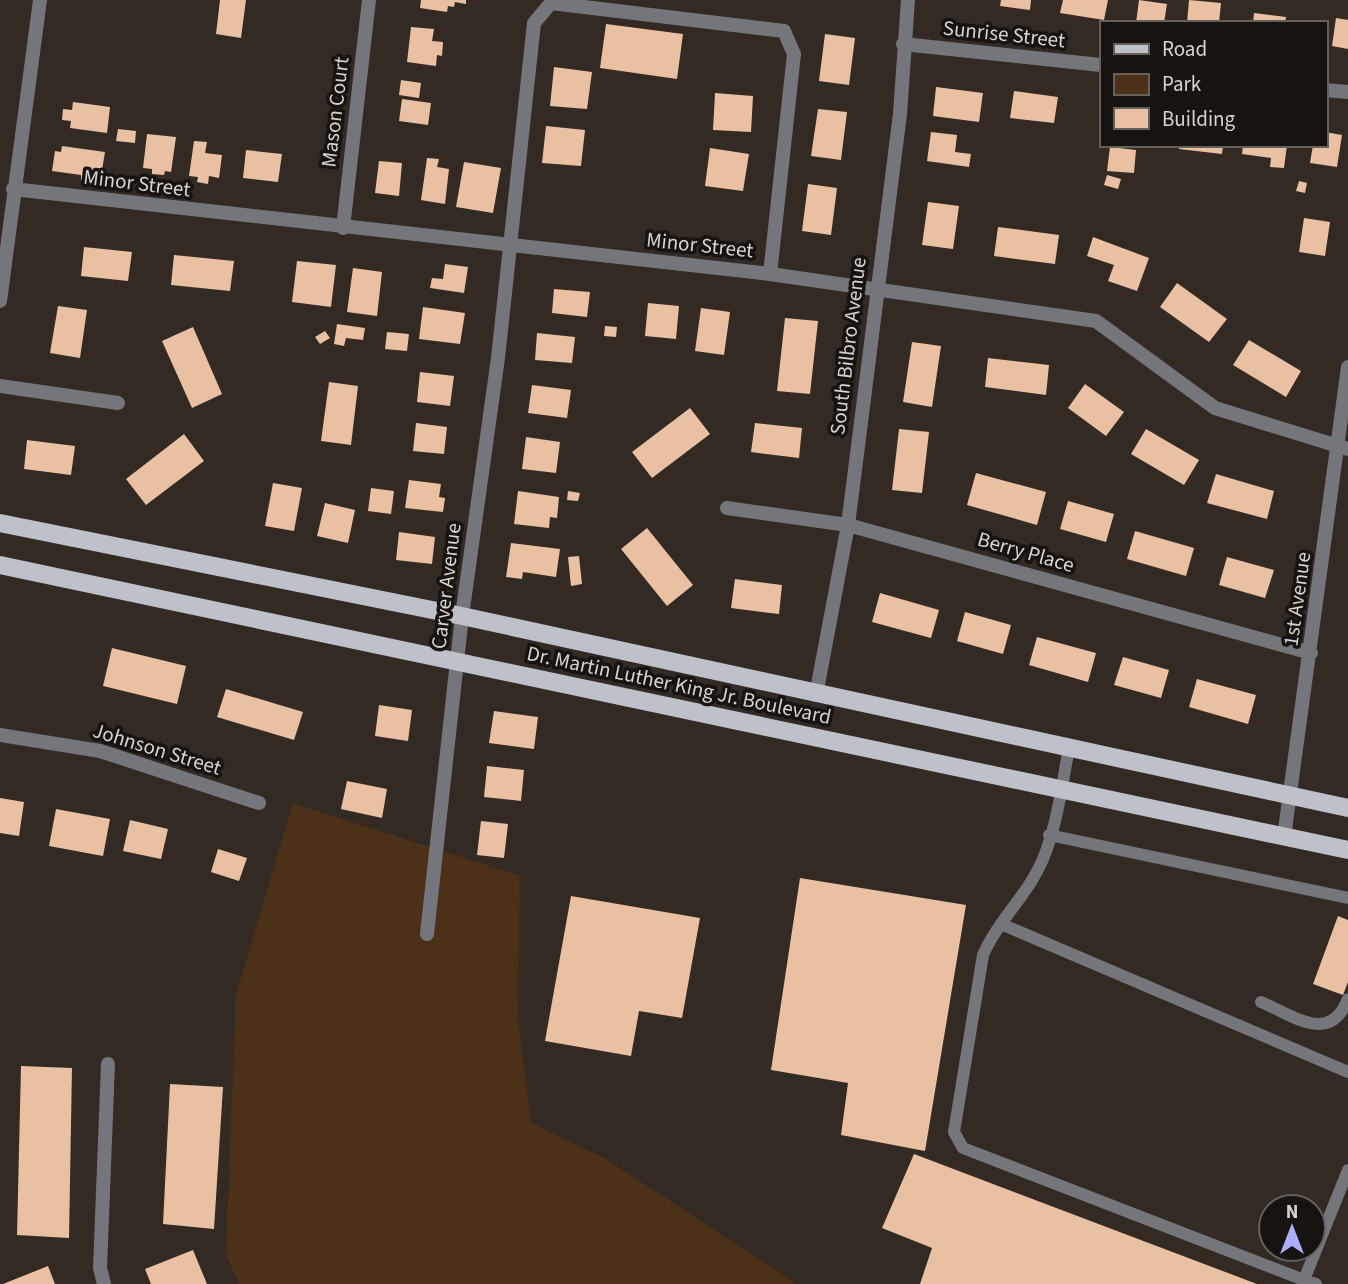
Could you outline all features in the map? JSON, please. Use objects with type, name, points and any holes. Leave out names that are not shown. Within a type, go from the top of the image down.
[{"type":"main road","name":"Dr. Martin Luther King Jr. Boulevard","points":[[0,523],[462,616],[1348,808]]},
{"type":"main road","name":"Dr. Martin Luther King Jr. Boulevard","points":[[0,565],[1348,850]]},
{"type":"street","points":[[0,301],[40,0]]},
{"type":"street","name":"Mason Court","points":[[342,228],[369,0]]},
{"type":"street","name":"South Bilbro Avenue","points":[[817,695],[848,524],[875,288],[901,107],[903,44],[908,0]]},
{"type":"street","name":"Carver Avenue","points":[[427,933],[462,616],[498,358],[534,23],[551,3],[784,31],[794,54],[770,274]]},
{"type":"street","name":"Sunrise Street","points":[[903,44],[1100,65]]},
{"type":"street","points":[[1327,90],[1348,92]]},
{"type":"street","name":"Minor Street","points":[[13,189],[770,274],[1096,321],[1215,408],[1343,448]]},
{"type":"street","name":"1st Avenue","points":[[1284,837],[1343,448],[1348,367]]},
{"type":"street","points":[[0,386],[118,403]]},
{"type":"street","name":"Berry Place","points":[[727,508],[848,524],[1311,653]]},
{"type":"street","name":"Johnson Street","points":[[0,735],[100,751],[259,803]]},
{"type":"street","points":[[104,1284],[100,1268],[108,1065]]},
{"type":"lane","points":[[1069,748],[1044,858],[1018,904],[992,934],[983,955],[954,1132],[956,1140],[963,1148],[1310,1282],[1348,1170]]},
{"type":"lane","points":[[1049,835],[1348,898]]},
{"type":"lane","points":[[1001,924],[1348,1072]]},
{"type":"lane","points":[[1261,1002],[1317,1025],[1331,1024],[1342,1014],[1348,999]]},
{"type":"green space","points":[[293,803],[520,876],[518,1017],[531,1123],[606,1159],[797,1284],[239,1284],[226,1255],[236,995]]},
{"type":"building","points":[[220,0],[246,0],[241,38],[216,34]]},
{"type":"building","points":[[421,0],[466,0],[466,4],[455,2],[454,7],[448,6],[447,12],[420,8]]},
{"type":"building","points":[[1001,0],[1031,0],[1030,10],[1000,6]]},
{"type":"building","points":[[1063,0],[1108,0],[1104,20],[1060,13]]},
{"type":"building","points":[[1139,0],[1167,4],[1164,21],[1136,21]]},
{"type":"building","points":[[1189,0],[1221,3],[1219,21],[1187,21]]},
{"type":"building","points":[[1254,13],[1286,17],[1285,21],[1253,21]]},
{"type":"building","points":[[1336,18],[1348,20],[1348,49],[1332,46]]},
{"type":"building","points":[[606,24],[683,34],[677,79],[600,68]]},
{"type":"building","points":[[411,27],[434,29],[432,41],[443,42],[442,56],[437,55],[436,66],[407,62]]},
{"type":"building","points":[[825,34],[855,38],[849,85],[819,81]]},
{"type":"building","points":[[554,67],[592,72],[587,109],[550,106]]},
{"type":"building","points":[[401,80],[421,83],[419,98],[399,95]]},
{"type":"building","points":[[936,87],[983,93],[979,122],[933,116]]},
{"type":"building","points":[[1014,91],[1058,97],[1054,123],[1010,118]]},
{"type":"building","points":[[715,93],[753,96],[751,132],[713,130]]},
{"type":"building","points":[[402,99],[431,103],[428,125],[399,121]]},
{"type":"building","points":[[73,102],[110,107],[107,133],[70,128],[71,121],[62,120],[63,109],[72,110]]},
{"type":"building","points":[[818,109],[847,112],[841,160],[811,156]]},
{"type":"building","points":[[546,126],[585,130],[581,166],[542,163]]},
{"type":"building","points":[[118,129],[136,131],[135,143],[116,141]]},
{"type":"building","points":[[931,132],[957,135],[955,152],[971,154],[969,167],[927,161]]},
{"type":"building","points":[[1327,132],[1342,135],[1337,167],[1310,163],[1313,147],[1327,147]]},
{"type":"building","points":[[147,134],[176,137],[171,172],[165,171],[164,175],[152,174],[152,169],[143,168]]},
{"type":"building","points":[[194,141],[207,142],[205,153],[222,155],[219,178],[209,176],[208,184],[197,182],[198,177],[189,176]]},
{"type":"building","points":[[62,146],[105,152],[100,182],[81,180],[81,175],[52,171],[55,151],[61,152]]},
{"type":"building","points":[[1110,147],[1136,150],[1134,173],[1107,171]]},
{"type":"building","points":[[1180,147],[1223,147],[1222,154]]},
{"type":"building","points":[[1243,147],[1287,147],[1284,168],[1270,167],[1271,158],[1242,154]]},
{"type":"building","points":[[710,148],[749,154],[743,191],[705,186]]},
{"type":"building","points":[[246,150],[282,154],[278,182],[243,178]]},
{"type":"building","points":[[427,158],[439,159],[437,167],[449,169],[445,204],[421,200]]},
{"type":"building","points":[[379,161],[402,163],[399,196],[375,193]]},
{"type":"building","points":[[464,162],[501,168],[493,213],[456,207]]},
{"type":"building","points":[[1107,175],[1121,179],[1118,189],[1104,185]]},
{"type":"building","points":[[1299,181],[1307,183],[1305,193],[1296,191]]},
{"type":"building","points":[[808,184],[837,188],[831,235],[802,231]]},
{"type":"building","points":[[928,202],[959,206],[953,249],[922,245]]},
{"type":"building","points":[[1304,218],[1330,222],[1325,256],[1299,252]]},
{"type":"building","points":[[998,227],[1059,235],[1055,264],[994,256]]},
{"type":"building","points":[[1093,237],[1149,258],[1137,291],[1108,281],[1114,265],[1087,256]]},
{"type":"building","points":[[84,247],[132,252],[128,281],[81,276]]},
{"type":"building","points":[[174,255],[234,261],[230,291],[171,285]]},
{"type":"building","points":[[297,261],[336,265],[331,307],[292,302]]},
{"type":"building","points":[[445,264],[468,267],[464,293],[430,288],[432,278],[443,279]]},
{"type":"building","points":[[353,268],[382,272],[377,316],[347,312]]},
{"type":"building","points":[[1177,283],[1227,319],[1209,342],[1160,307]]},
{"type":"building","points":[[554,289],[590,292],[587,317],[552,313]]},
{"type":"building","points":[[648,303],[679,306],[676,339],[645,336]]},
{"type":"building","points":[[58,306],[87,310],[80,358],[50,353]]},
{"type":"building","points":[[423,307],[465,313],[460,344],[419,339]]},
{"type":"building","points":[[701,308],[730,312],[724,355],[695,351]]},
{"type":"building","points":[[785,318],[818,321],[810,394],[777,391]]},
{"type":"building","points":[[337,324],[365,328],[363,340],[346,338],[344,346],[334,344]]},
{"type":"building","points":[[605,326],[617,327],[616,337],[604,336]]},
{"type":"building","points":[[193,327],[222,394],[192,408],[162,341]]},
{"type":"building","points":[[325,331],[330,338],[320,344],[315,337]]},
{"type":"building","points":[[387,332],[409,334],[407,351],[385,349]]},
{"type":"building","points":[[537,333],[575,337],[572,363],[535,360]]},
{"type":"building","points":[[1249,340],[1301,371],[1286,397],[1233,365]]},
{"type":"building","points":[[912,342],[941,346],[932,407],[903,402]]},
{"type":"building","points":[[988,358],[1049,365],[1046,395],[985,387]]},
{"type":"building","points":[[420,372],[454,376],[450,406],[417,402]]},
{"type":"building","points":[[329,382],[358,386],[351,445],[321,441]]},
{"type":"building","points":[[1085,384],[1124,412],[1106,436],[1068,408]]},
{"type":"building","points":[[532,385],[571,390],[567,418],[528,413]]},
{"type":"building","points":[[690,408],[710,434],[652,478],[632,452]]},
{"type":"building","points":[[416,423],[447,427],[444,454],[413,451]]},
{"type":"building","points":[[755,423],[802,428],[799,458],[751,452]]},
{"type":"building","points":[[899,429],[929,432],[922,493],[892,490]]},
{"type":"building","points":[[1146,429],[1199,460],[1184,485],[1131,454]]},
{"type":"building","points":[[184,434],[204,461],[146,505],[126,479]]},
{"type":"building","points":[[526,437],[560,442],[556,473],[522,469]]},
{"type":"building","points":[[27,440],[75,446],[71,475],[24,469]]},
{"type":"building","points":[[976,473],[1046,492],[1037,525],[967,505]]},
{"type":"building","points":[[1216,474],[1274,491],[1267,519],[1207,503]]},
{"type":"building","points":[[409,480],[441,484],[439,497],[445,498],[443,512],[405,508]]},
{"type":"building","points":[[273,483],[302,488],[294,531],[265,526]]},
{"type":"building","points":[[371,488],[394,491],[391,514],[368,511]]},
{"type":"building","points":[[518,491],[559,497],[557,518],[550,517],[549,528],[514,524]]},
{"type":"building","points":[[568,491],[580,493],[578,501],[567,500]]},
{"type":"building","points":[[1068,501],[1114,514],[1106,542],[1060,529]]},
{"type":"building","points":[[325,503],[355,510],[348,543],[317,536]]},
{"type":"building","points":[[647,528],[693,585],[667,606],[621,549]]},
{"type":"building","points":[[1135,531],[1194,548],[1186,576],[1127,559]]},
{"type":"building","points":[[399,532],[435,537],[432,564],[396,560]]},
{"type":"building","points":[[511,543],[560,549],[556,577],[523,572],[522,579],[506,577]]},
{"type":"building","points":[[579,556],[582,584],[571,586],[568,557]]},
{"type":"building","points":[[1227,557],[1274,570],[1265,598],[1219,585]]},
{"type":"building","points":[[735,579],[782,585],[779,614],[731,608]]},
{"type":"building","points":[[880,593],[939,610],[931,638],[872,622]]},
{"type":"building","points":[[965,612],[1011,625],[1003,654],[957,641]]},
{"type":"building","points":[[1037,637],[1096,653],[1088,682],[1029,665]]},
{"type":"building","points":[[112,648],[186,666],[177,704],[103,686]]},
{"type":"building","points":[[1123,657],[1169,670],[1161,698],[1114,685]]},
{"type":"building","points":[[1197,679],[1256,695],[1248,724],[1189,707]]},
{"type":"building","points":[[226,689],[303,712],[294,740],[217,717]]},
{"type":"building","points":[[379,705],[412,710],[408,741],[375,736]]},
{"type":"building","points":[[494,711],[538,717],[534,749],[489,743]]},
{"type":"building","points":[[487,766],[524,770],[521,801],[484,797]]},
{"type":"building","points":[[347,781],[387,789],[382,818],[341,809]]},
{"type":"building","points":[[0,798],[24,802],[19,836],[0,833]]},
{"type":"building","points":[[56,809],[110,819],[103,856],[49,846]]},
{"type":"building","points":[[130,820],[168,829],[161,859],[123,851]]},
{"type":"building","points":[[481,821],[508,824],[504,858],[477,855]]},
{"type":"building","points":[[218,849],[247,858],[239,881],[211,872]]},
{"type":"building","points":[[800,878],[966,905],[925,1151],[841,1135],[848,1083],[771,1070]]},
{"type":"building","points":[[571,896],[700,918],[682,1018],[639,1011],[631,1056],[545,1041]]},
{"type":"building","points":[[1338,916],[1348,920],[1348,982],[1343,995],[1313,984]]},
{"type":"building","points":[[21,1066],[72,1068],[69,1238],[17,1235]]},
{"type":"building","points":[[170,1084],[223,1087],[214,1229],[163,1224]]},
{"type":"building","points":[[914,1154],[1257,1284],[920,1284],[932,1248],[882,1228]]},
{"type":"building","points":[[193,1250],[207,1284],[151,1284],[145,1269]]},
{"type":"building","points":[[48,1266],[55,1284],[3,1284]]}]
